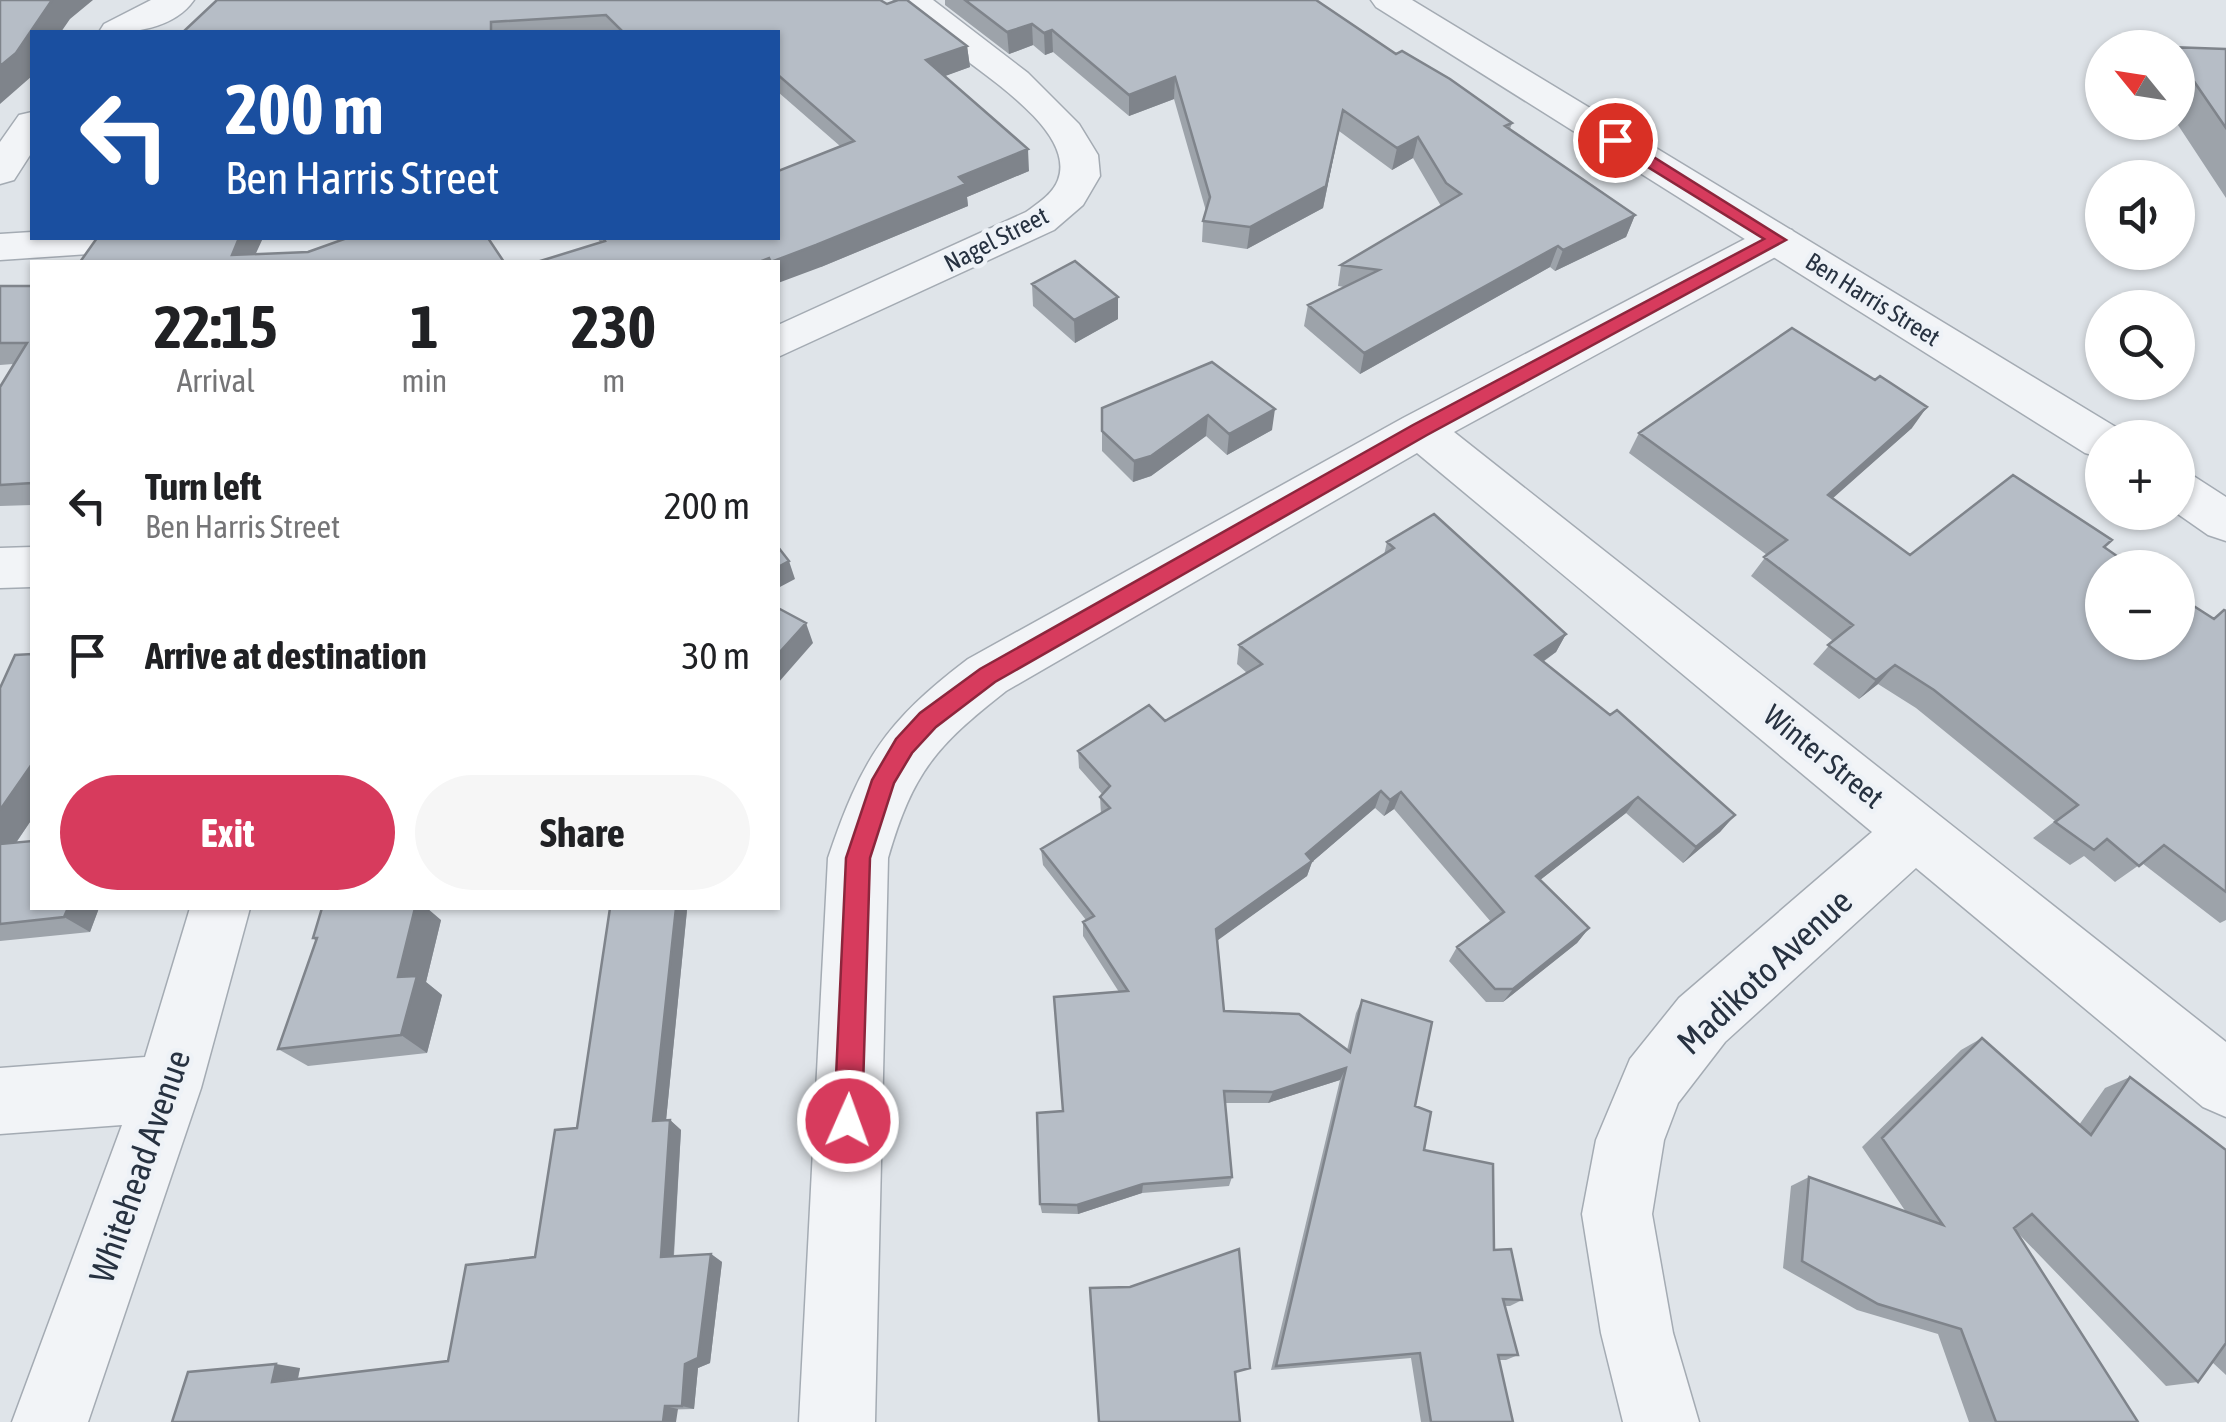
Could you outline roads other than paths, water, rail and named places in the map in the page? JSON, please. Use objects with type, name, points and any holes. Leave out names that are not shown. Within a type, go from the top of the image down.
[{"type":"street","points":[[121,30],[177,0]]},
{"type":"street","name":"Nagel Street","points":[[780,341],[1040,221],[1072,192],[1082,174],[1077,143],[1054,114],[911,0]]},
{"type":"street","name":"Ben Harris Street","points":[[1388,0],[2085,430]]},
{"type":"street","points":[[0,172],[30,126]]},
{"type":"street","points":[[0,247],[104,240]]},
{"type":"street","points":[[837,1422],[858,858],[884,780],[904,746],[928,720],[988,675],[1420,430],[1777,240]]},
{"type":"street","name":"Winter Street","points":[[1420,430],[2226,1084]]},
{"type":"street","points":[[2195,501],[2226,522]]},
{"type":"street","points":[[0,568],[30,567]]},
{"type":"street","name":"Madikoto Avenue","points":[[1662,1422],[1636,1333],[1617,1214],[1630,1140],[1653,1082],[1702,1020],[1916,831]]},
{"type":"street","name":"Whitehead Avenue","points":[[50,1422],[168,1088],[219,910]]},
{"type":"street","points":[[0,1100],[168,1088]]}]
